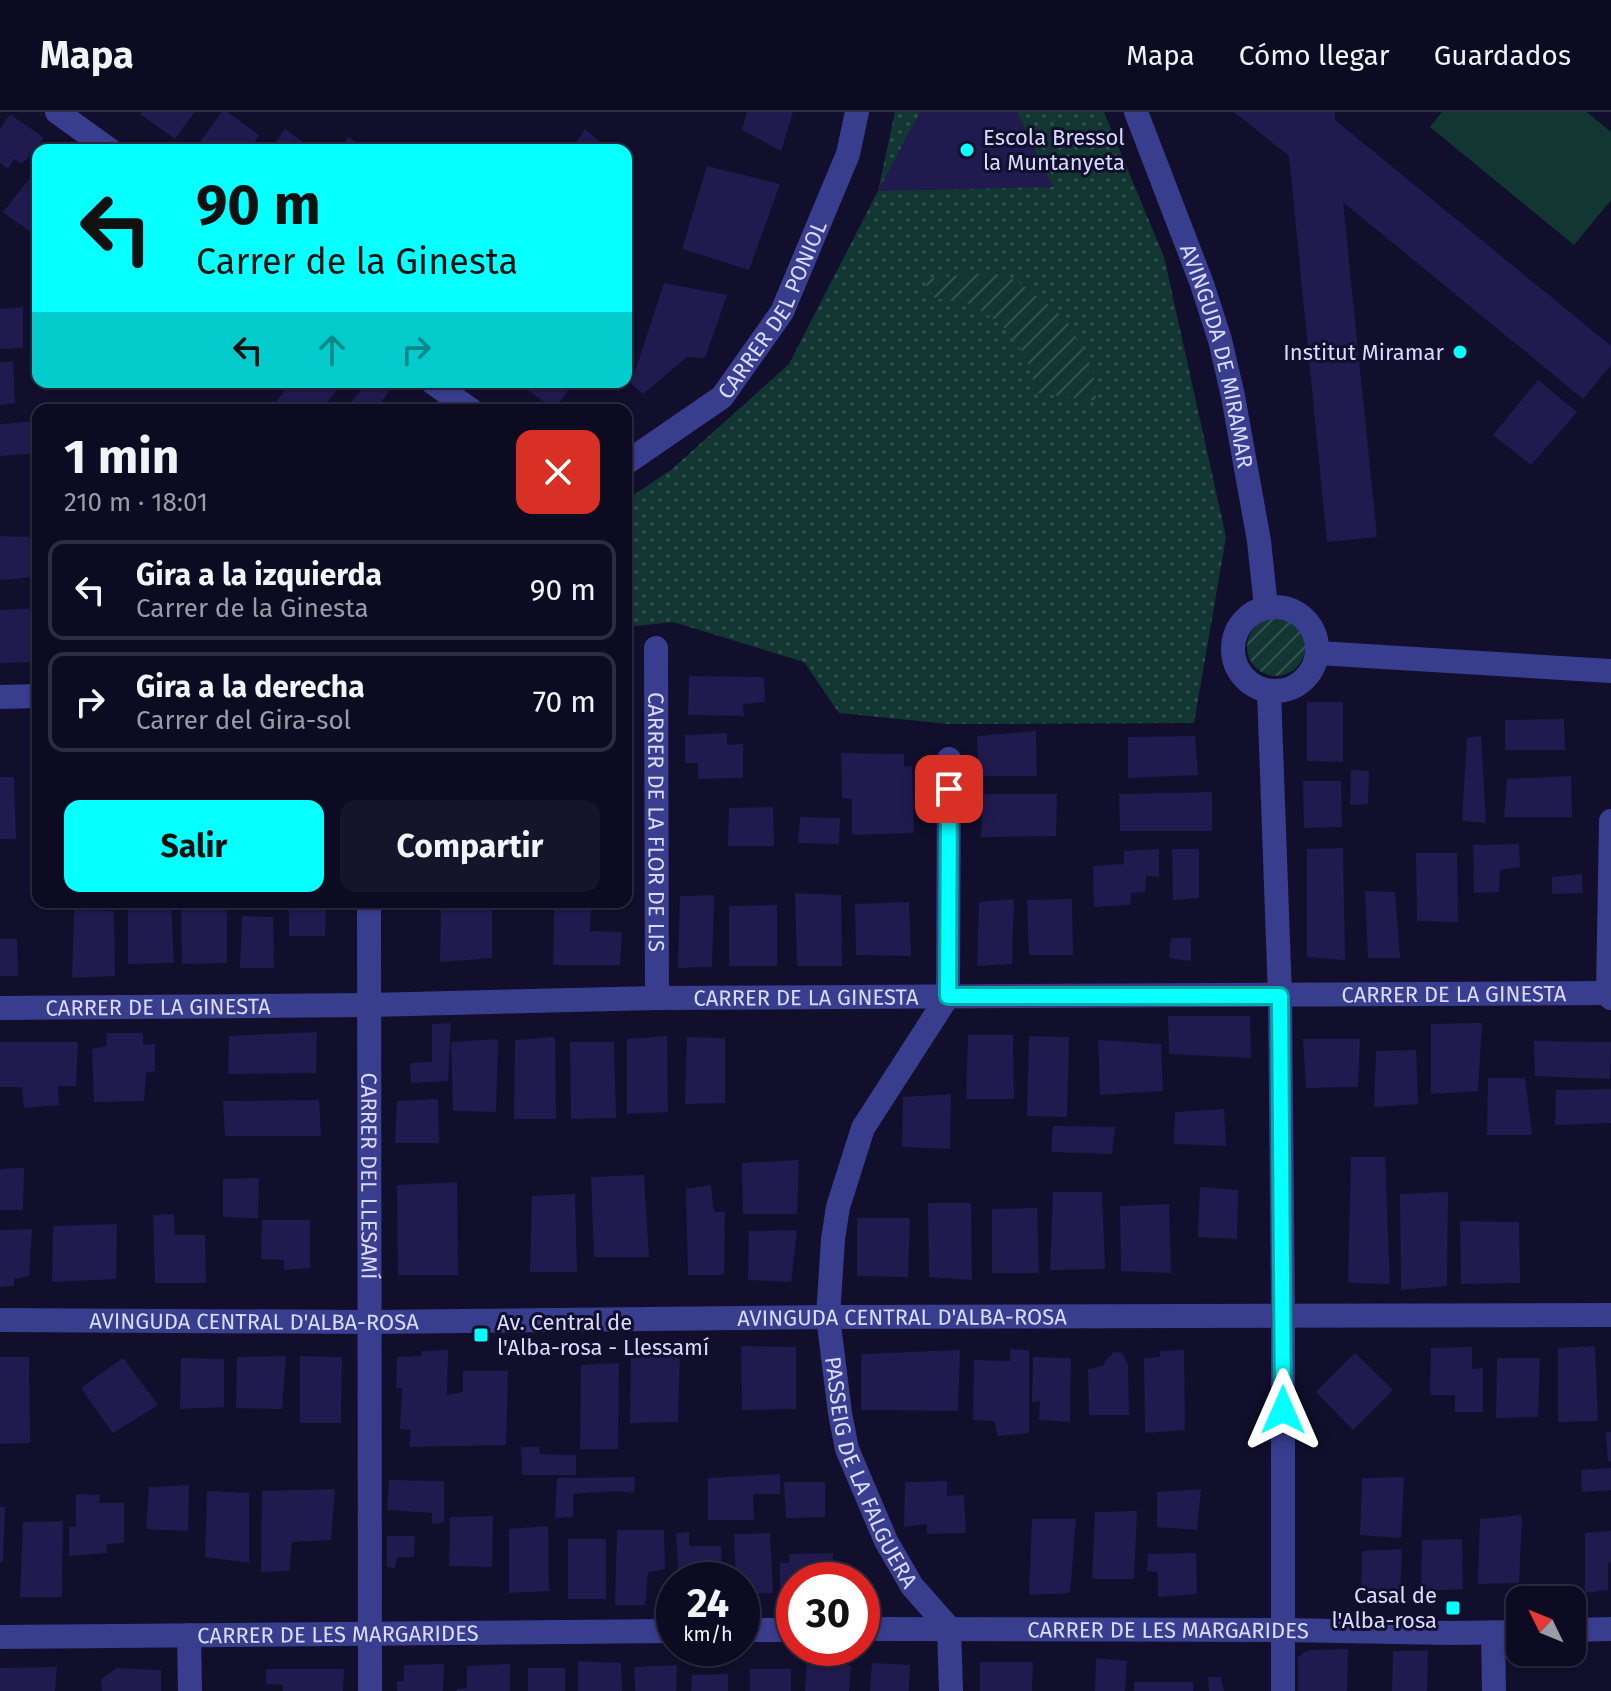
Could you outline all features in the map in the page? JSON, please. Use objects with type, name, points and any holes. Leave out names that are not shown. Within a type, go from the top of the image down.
[{"type":"street","points":[[57,112],[102,144]]},
{"type":"street","name":"CARRER DEL PONIOL","points":[[632,459],[722,397],[782,312],[848,154],[857,112]]},
{"type":"street","name":"AVINGUDA DE MIRAMAR","points":[[1136,112],[1202,284],[1220,340],[1259,541],[1266,607]]},
{"type":"street","points":[[440,388],[463,404]]},
{"type":"street","points":[[1266,607],[1286,607],[1303,616],[1315,633],[1318,653],[1307,678],[1296,687],[1269,691],[1255,687],[1243,678],[1235,665],[1232,651],[1234,636],[1241,623],[1252,613],[1266,607]]},
{"type":"street","name":"CARRER DE LA FLOR DE LIS","points":[[656,648],[657,998]]},
{"type":"street","points":[[1318,653],[1611,671]]},
{"type":"street","points":[[1269,691],[1280,996],[1283,1691]]},
{"type":"street","points":[[0,697],[32,696]]},
{"type":"street","points":[[948,996],[949,759]]},
{"type":"street","points":[[1610,995],[1611,821]]},
{"type":"street","name":"CARRER DEL LLESAMÍ","points":[[369,908],[370,1691]]},
{"type":"street","name":"CARRER DE LA GINESTA","points":[[0,1008],[369,1005],[657,998],[1610,995]]},
{"type":"street","name":"PASSEIG DE LA FALGUERA","points":[[948,996],[863,1128],[836,1217],[828,1317],[847,1449],[886,1541],[912,1586],[949,1628]]},
{"type":"street","name":"AVINGUDA CENTRAL D'ALBA-ROSA","points":[[0,1320],[370,1322],[828,1317],[1611,1315]]},
{"type":"street","points":[[949,1628],[951,1691]]},
{"type":"street","name":"CARRER DE LES MARGARIDES","points":[[880,1629],[1506,1633]]},
{"type":"street","points":[[1586,1630],[1611,1629]]},
{"type":"street","name":"CARRER DE LES MARGARIDES","points":[[0,1637],[656,1631]]},
{"type":"street","points":[[1493,1633],[1494,1691]]},
{"type":"street","points":[[189,1635],[190,1691]]},
{"type":"green space","points":[[895,112],[1104,112],[1164,257],[1226,537],[1194,723],[948,724],[839,713],[804,662],[673,622],[632,626],[632,496],[672,469],[789,364],[878,191]]},
{"type":"green space","points":[[1442,112],[1587,112],[1611,132],[1611,200],[1574,245],[1430,127]]},
{"type":"green space","points":[[974,273],[1016,280],[1066,319],[1093,370],[1096,401],[1037,393],[1025,354],[1001,324],[971,304],[935,298],[923,280]]},
{"type":"green space","points":[[1276,618],[1296,627],[1305,647],[1296,667],[1276,676],[1256,667],[1247,647],[1256,627]]},
{"type":"building","points":[[195,112],[175,139],[140,114]]},
{"type":"building","points":[[222,112],[227,112],[259,135],[253,144],[198,144]]},
{"type":"building","points":[[747,112],[793,112],[781,151],[742,130]]},
{"type":"building","points":[[920,112],[1017,112],[1053,187],[878,191]]},
{"type":"building","points":[[1234,112],[1335,112],[1335,120],[1611,346],[1611,365],[1583,399],[1343,202],[1377,537],[1327,542],[1289,156]]},
{"type":"building","points":[[10,114],[44,138],[39,144],[32,144],[32,152],[22,164],[14,159],[8,169],[0,163],[0,129]]},
{"type":"building","points":[[285,129],[306,144],[274,144]]},
{"type":"building","points":[[585,129],[602,144],[575,144]]},
{"type":"building","points":[[349,137],[359,144],[344,144]]},
{"type":"building","points":[[707,166],[780,184],[749,270],[682,249]]},
{"type":"building","points":[[32,176],[32,233],[3,212]]},
{"type":"building","points":[[664,283],[727,295],[705,358],[687,357],[643,394],[632,385]]},
{"type":"building","points":[[23,307],[23,348],[0,349],[0,309]]},
{"type":"building","points":[[13,361],[15,403],[0,405],[0,362]]},
{"type":"building","points":[[1538,380],[1577,412],[1531,465],[1493,435]]},
{"type":"building","points":[[287,388],[338,388],[326,404],[275,404]]},
{"type":"building","points":[[362,388],[391,388],[380,404],[350,404]]},
{"type":"building","points":[[525,388],[569,388],[559,404],[547,404]]},
{"type":"building","points":[[32,421],[32,453],[0,456],[0,424]]},
{"type":"building","points":[[0,536],[32,537],[32,577],[0,580]]},
{"type":"building","points":[[32,608],[32,662],[0,663],[0,610]]},
{"type":"building","points":[[689,676],[764,677],[765,702],[743,704],[744,716],[688,715]]},
{"type":"building","points":[[1307,702],[1343,702],[1343,762],[1307,761]]},
{"type":"building","points":[[1564,719],[1565,750],[1505,750],[1505,720]]},
{"type":"building","points":[[1036,731],[1037,776],[978,776],[977,736]]},
{"type":"building","points":[[727,733],[727,745],[743,744],[743,778],[698,779],[698,763],[685,763],[685,735]]},
{"type":"building","points":[[1195,736],[1198,775],[1128,778],[1128,737]]},
{"type":"building","points":[[1481,736],[1486,823],[1462,821],[1467,738]]},
{"type":"building","points":[[841,753],[904,754],[904,767],[912,766],[914,833],[852,835],[852,799],[842,798]]},
{"type":"building","points":[[1351,770],[1369,771],[1368,804],[1350,805]]},
{"type":"building","points":[[1571,776],[1572,817],[1504,817],[1507,779]]},
{"type":"building","points":[[0,777],[14,777],[16,839],[0,839]]},
{"type":"building","points":[[1303,781],[1341,781],[1342,827],[1304,828]]},
{"type":"building","points":[[1212,792],[1212,831],[1120,831],[1119,794]]},
{"type":"building","points":[[983,794],[1057,794],[1056,836],[981,837]]},
{"type":"building","points":[[773,807],[774,846],[728,846],[729,808]]},
{"type":"building","points":[[800,817],[840,818],[839,844],[798,843]]},
{"type":"building","points":[[1519,844],[1520,867],[1500,870],[1499,892],[1474,893],[1473,845]]},
{"type":"building","points":[[1343,848],[1345,960],[1307,957],[1307,849]]},
{"type":"building","points":[[1159,849],[1159,877],[1146,876],[1145,892],[1131,893],[1130,905],[1094,907],[1093,866],[1124,864],[1124,851]]},
{"type":"building","points":[[1172,849],[1199,849],[1199,898],[1173,900]]},
{"type":"building","points":[[1416,853],[1457,853],[1458,922],[1417,921]]},
{"type":"building","points":[[1582,874],[1583,893],[1552,894],[1552,877]]},
{"type":"building","points":[[1365,891],[1395,892],[1400,958],[1368,958]]},
{"type":"building","points":[[795,893],[841,895],[842,966],[797,966]]},
{"type":"building","points":[[714,895],[712,967],[678,968],[680,896]]},
{"type":"building","points":[[1014,899],[1012,964],[977,966],[979,902]]},
{"type":"building","points":[[1072,899],[1073,955],[1029,955],[1027,900]]},
{"type":"building","points":[[909,902],[911,956],[856,955],[855,904]]},
{"type":"building","points":[[777,905],[777,966],[729,966],[729,906]]},
{"type":"building","points":[[128,908],[171,908],[174,963],[128,964]]},
{"type":"building","points":[[181,908],[227,908],[227,963],[182,964]]},
{"type":"building","points":[[289,908],[326,908],[325,936],[289,936]]},
{"type":"building","points":[[441,908],[492,908],[492,958],[440,962]]},
{"type":"building","points":[[554,908],[591,908],[590,931],[622,932],[620,965],[553,965]]},
{"type":"building","points":[[74,910],[114,911],[115,976],[72,978]]},
{"type":"building","points":[[242,916],[273,917],[274,968],[240,968]]},
{"type":"building","points":[[1171,938],[1191,938],[1191,961],[1169,958]]},
{"type":"building","points":[[0,939],[17,939],[18,976],[0,976]]},
{"type":"building","points":[[1168,1016],[1250,1016],[1251,1058],[1169,1054]]},
{"type":"building","points":[[451,1023],[448,1081],[411,1083],[410,1063],[432,1062],[432,1024]]},
{"type":"building","points":[[1482,1023],[1478,1091],[1431,1094],[1431,1024]]},
{"type":"building","points":[[317,1032],[316,1073],[228,1074],[229,1036]]},
{"type":"building","points":[[107,1033],[143,1033],[143,1045],[155,1044],[155,1071],[146,1073],[144,1101],[94,1102],[92,1049],[106,1046]]},
{"type":"building","points":[[968,1035],[1013,1035],[1014,1099],[966,1099]]},
{"type":"building","points":[[667,1036],[668,1112],[627,1114],[627,1039]]},
{"type":"building","points":[[1029,1036],[1069,1037],[1067,1117],[1027,1116]]},
{"type":"building","points":[[555,1037],[556,1119],[514,1119],[515,1040]]},
{"type":"building","points":[[687,1037],[725,1038],[725,1103],[685,1104]]},
{"type":"building","points":[[498,1039],[496,1112],[453,1111],[451,1042]]},
{"type":"building","points":[[1303,1039],[1360,1039],[1358,1087],[1306,1088]]},
{"type":"building","points":[[1098,1040],[1161,1044],[1163,1091],[1100,1095]]},
{"type":"building","points":[[1534,1041],[1611,1042],[1610,1079],[1535,1076]]},
{"type":"building","points":[[0,1042],[78,1042],[76,1086],[58,1086],[59,1105],[24,1108],[22,1087],[0,1087]]},
{"type":"building","points":[[570,1042],[614,1042],[616,1118],[571,1119]]},
{"type":"building","points":[[1416,1050],[1418,1104],[1374,1107],[1376,1051]]},
{"type":"building","points":[[1488,1078],[1525,1078],[1532,1135],[1487,1135]]},
{"type":"building","points":[[1611,1089],[1611,1123],[1555,1125],[1556,1090]]},
{"type":"building","points":[[951,1094],[950,1149],[902,1147],[903,1097]]},
{"type":"building","points":[[438,1099],[439,1143],[395,1143],[397,1101]]},
{"type":"building","points":[[319,1100],[321,1136],[225,1136],[223,1101]]},
{"type":"building","points":[[1224,1109],[1226,1146],[1174,1144],[1175,1112]]},
{"type":"building","points":[[1053,1126],[1115,1127],[1112,1154],[1051,1152]]},
{"type":"building","points":[[1351,1157],[1385,1157],[1390,1284],[1348,1283]]},
{"type":"building","points":[[799,1160],[797,1214],[743,1214],[742,1163]]},
{"type":"building","points":[[24,1168],[23,1210],[0,1210],[0,1169]]},
{"type":"building","points":[[644,1175],[649,1257],[594,1257],[591,1177]]},
{"type":"building","points":[[259,1178],[258,1218],[223,1217],[223,1179]]},
{"type":"building","points":[[457,1182],[458,1275],[398,1275],[397,1185]]},
{"type":"building","points":[[711,1185],[714,1212],[725,1212],[724,1275],[688,1275],[686,1189]]},
{"type":"building","points":[[1200,1187],[1238,1190],[1237,1239],[1198,1237]]},
{"type":"building","points":[[1053,1192],[1102,1192],[1105,1269],[1050,1270]]},
{"type":"building","points":[[1448,1192],[1447,1286],[1401,1290],[1400,1194]]},
{"type":"building","points":[[575,1194],[577,1272],[530,1272],[532,1196]]},
{"type":"building","points":[[928,1203],[971,1203],[972,1280],[929,1277]]},
{"type":"building","points":[[1169,1204],[1171,1273],[1121,1271],[1120,1206]]},
{"type":"building","points":[[1037,1208],[1039,1273],[992,1273],[992,1209]]},
{"type":"building","points":[[174,1214],[175,1235],[205,1235],[206,1283],[155,1283],[153,1215]]},
{"type":"building","points":[[857,1218],[910,1218],[908,1277],[857,1276]]},
{"type":"building","points":[[262,1220],[310,1220],[310,1268],[284,1270],[284,1260],[261,1259]]},
{"type":"building","points":[[1460,1221],[1519,1222],[1520,1283],[1461,1284]]},
{"type":"building","points":[[117,1224],[116,1279],[52,1282],[53,1226]]},
{"type":"building","points":[[32,1229],[29,1276],[14,1279],[14,1286],[0,1287],[0,1230]]},
{"type":"building","points":[[797,1230],[791,1282],[748,1280],[749,1231]]},
{"type":"building","points":[[741,1346],[796,1347],[796,1409],[742,1410]]},
{"type":"building","points":[[1595,1346],[1598,1421],[1558,1422],[1558,1348]]},
{"type":"building","points":[[1472,1347],[1472,1369],[1483,1368],[1483,1412],[1455,1412],[1455,1395],[1430,1395],[1431,1348]]},
{"type":"building","points":[[1010,1349],[1029,1350],[1029,1433],[997,1436],[995,1421],[973,1420],[974,1360],[1010,1361]]},
{"type":"building","points":[[448,1350],[447,1395],[463,1392],[463,1371],[508,1371],[506,1445],[409,1447],[411,1430],[400,1429],[402,1389],[396,1388],[397,1357],[421,1356],[422,1351]]},
{"type":"building","points":[[960,1350],[958,1411],[861,1410],[861,1354]]},
{"type":"building","points":[[1184,1350],[1185,1430],[1145,1433],[1144,1358],[1160,1357],[1160,1351]]},
{"type":"building","points":[[1114,1352],[1122,1353],[1128,1365],[1129,1415],[1089,1415],[1088,1369],[1103,1366]]},
{"type":"building","points":[[631,1353],[680,1353],[678,1422],[630,1423]]},
{"type":"building","points":[[1355,1353],[1393,1390],[1353,1430],[1316,1392]]},
{"type":"building","points":[[286,1356],[282,1409],[236,1408],[237,1357]]},
{"type":"building","points":[[300,1356],[342,1357],[341,1423],[300,1423]]},
{"type":"building","points":[[0,1357],[29,1357],[30,1443],[0,1444]]},
{"type":"building","points":[[1033,1357],[1071,1358],[1070,1422],[1039,1420],[1040,1401],[1032,1402]]},
{"type":"building","points":[[123,1358],[158,1405],[113,1433],[81,1388]]},
{"type":"building","points":[[181,1358],[224,1359],[224,1407],[180,1409]]},
{"type":"building","points":[[1497,1358],[1540,1358],[1538,1417],[1496,1418]]},
{"type":"building","points":[[619,1363],[618,1449],[580,1449],[581,1365]]},
{"type":"building","points":[[1606,1432],[1611,1432],[1611,1461],[1608,1462]]},
{"type":"building","points":[[521,1447],[539,1447],[540,1454],[576,1455],[576,1475],[522,1475]]},
{"type":"building","points":[[1611,1468],[1611,1490],[1582,1492],[1581,1470]]},
{"type":"building","points":[[780,1474],[780,1494],[753,1494],[754,1520],[708,1520],[708,1478]]},
{"type":"building","points":[[635,1477],[634,1493],[573,1494],[573,1517],[555,1518],[557,1478]]},
{"type":"building","points":[[1404,1477],[1401,1538],[1360,1535],[1362,1478]]},
{"type":"building","points":[[389,1480],[444,1481],[444,1523],[432,1524],[432,1513],[387,1510]]},
{"type":"building","points":[[947,1481],[947,1496],[964,1495],[966,1533],[927,1534],[927,1524],[904,1527],[905,1482]]},
{"type":"building","points":[[784,1482],[825,1482],[825,1517],[786,1518]]},
{"type":"building","points":[[189,1485],[188,1531],[146,1529],[149,1487]]},
{"type":"building","points":[[335,1489],[331,1540],[292,1542],[289,1571],[261,1572],[262,1491]]},
{"type":"building","points":[[1201,1489],[1197,1530],[1157,1527],[1157,1492]]},
{"type":"building","points":[[207,1491],[249,1493],[249,1563],[205,1557]]},
{"type":"building","points":[[76,1494],[100,1495],[99,1503],[124,1503],[124,1543],[106,1544],[107,1553],[69,1556],[69,1527],[76,1527]]},
{"type":"building","points":[[0,1507],[5,1507],[3,1562],[0,1562]]},
{"type":"building","points":[[1137,1511],[1134,1579],[1092,1579],[1095,1512]]},
{"type":"building","points":[[1522,1515],[1519,1583],[1478,1584],[1480,1519]]},
{"type":"building","points":[[493,1516],[492,1567],[449,1566],[450,1517]]},
{"type":"building","points":[[1032,1519],[1076,1519],[1070,1593],[1029,1595]]},
{"type":"building","points":[[63,1521],[62,1597],[20,1597],[23,1522]]},
{"type":"building","points":[[548,1526],[549,1591],[509,1593],[509,1529]]},
{"type":"building","points":[[617,1530],[664,1530],[665,1562],[656,1562],[656,1571],[648,1572],[645,1605],[615,1605]]},
{"type":"building","points":[[1611,1531],[1608,1590],[1586,1593],[1585,1533]]},
{"type":"building","points":[[689,1532],[689,1546],[721,1546],[721,1562],[678,1562],[676,1533]]},
{"type":"building","points":[[770,1533],[773,1593],[760,1593],[760,1562],[735,1562],[734,1534]]},
{"type":"building","points":[[387,1536],[415,1536],[414,1557],[397,1557],[395,1568],[387,1567]]},
{"type":"building","points":[[568,1539],[606,1539],[606,1599],[568,1599]]},
{"type":"building","points":[[1462,1539],[1463,1589],[1421,1591],[1422,1540]]},
{"type":"building","points":[[1402,1549],[1400,1592],[1361,1592],[1362,1551]]},
{"type":"building","points":[[833,1553],[833,1562],[789,1562],[790,1554]]},
{"type":"building","points":[[1196,1553],[1197,1594],[1158,1597],[1158,1572],[1147,1571],[1148,1554]]},
{"type":"building","points":[[1348,1649],[1347,1691],[1298,1691],[1298,1658],[1303,1653],[1309,1650]]},
{"type":"building","points":[[1393,1651],[1428,1651],[1427,1691],[1392,1691]]},
{"type":"building","points":[[1096,1658],[1127,1661],[1125,1691],[1095,1691]]},
{"type":"building","points":[[578,1661],[621,1663],[622,1691],[578,1691]]},
{"type":"building","points":[[980,1662],[1033,1662],[1032,1691],[980,1691]]},
{"type":"building","points":[[444,1664],[443,1691],[397,1691],[397,1681],[404,1681],[404,1665]]},
{"type":"building","points":[[510,1664],[510,1691],[457,1691],[467,1688],[467,1666]]},
{"type":"building","points":[[910,1665],[909,1691],[870,1691],[872,1666]]},
{"type":"building","points":[[677,1666],[676,1691],[635,1691],[634,1667]]},
{"type":"building","points":[[807,1666],[851,1666],[849,1691],[805,1691]]},
{"type":"building","points":[[57,1667],[55,1691],[0,1691],[0,1668]]},
{"type":"building","points":[[117,1668],[161,1670],[161,1691],[102,1691],[101,1679]]},
{"type":"building","points":[[528,1668],[565,1668],[565,1691],[528,1691]]},
{"type":"building","points":[[266,1669],[344,1669],[343,1691],[283,1691],[283,1685],[266,1684]]},
{"type":"building","points":[[750,1669],[791,1669],[791,1691],[750,1691]]},
{"type":"building","points":[[728,1674],[728,1691],[691,1691],[692,1675]]},
{"type":"building","points":[[1208,1677],[1221,1677],[1224,1691],[1209,1691]]},
{"type":"building","points":[[1134,1682],[1193,1682],[1193,1691],[1134,1691]]},
{"type":"place","name":"Escola Bressol la Muntanyeta","points":[[967,150]]},
{"type":"place","name":"Institut Miramar","points":[[1460,352]]},
{"type":"place","name":"Av. Central de l'Alba-rosa - Llessamí","points":[[481,1335]]},
{"type":"place","name":"Casal de l'Alba-rosa","points":[[1453,1608]]},
{"type":"route","points":[[949,789],[948,996],[1280,996],[1283,1410]]}]
